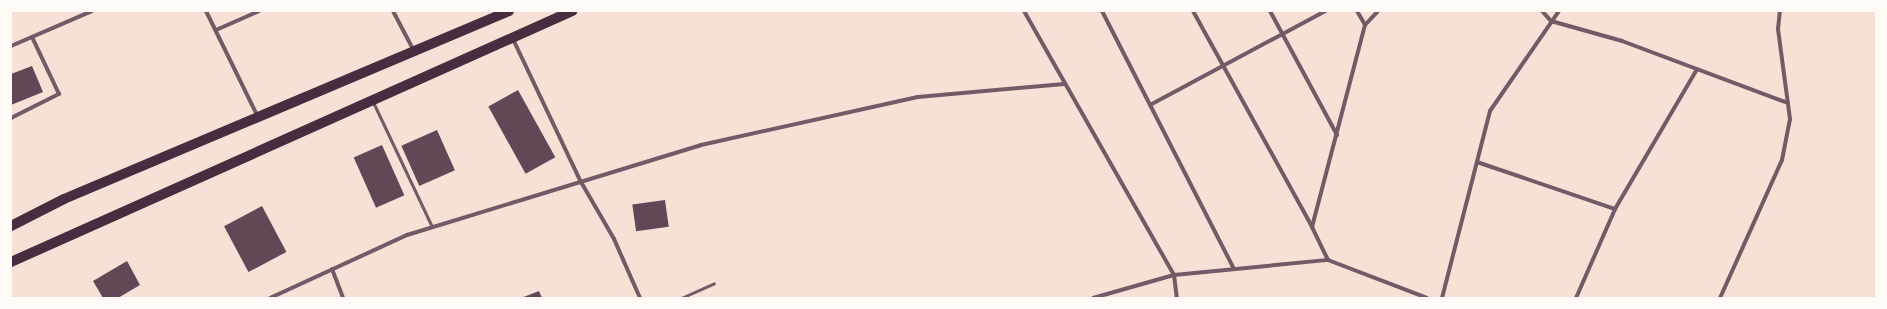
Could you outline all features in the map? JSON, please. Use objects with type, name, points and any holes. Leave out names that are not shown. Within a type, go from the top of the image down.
[{"type":"main road","points":[[11,226],[64,199],[259,118],[509,11]]},
{"type":"main road","points":[[11,262],[572,11]]},
{"type":"street","points":[[11,46],[92,11]]},
{"type":"street","points":[[206,11],[259,118]]},
{"type":"street","points":[[216,30],[259,11]]},
{"type":"street","points":[[393,11],[414,51]]},
{"type":"street","points":[[1024,11],[1064,84],[1174,275],[1177,298]]},
{"type":"street","points":[[1102,11],[1233,267]]},
{"type":"street","points":[[1193,11],[1312,227],[1328,260]]},
{"type":"street","points":[[1270,11],[1336,135]]},
{"type":"street","points":[[1150,105],[1325,11]]},
{"type":"street","points":[[1357,11],[1365,25]]},
{"type":"street","points":[[1312,227],[1365,25],[1378,11]]},
{"type":"street","points":[[1542,11],[1551,21],[1622,41],[1788,103]]},
{"type":"street","points":[[1442,298],[1490,111],[1559,11]]},
{"type":"street","points":[[1720,298],[1782,160],[1790,119],[1778,29],[1780,11]]},
{"type":"street","points":[[11,118],[59,94],[32,37]]},
{"type":"street","points":[[512,37],[581,182],[614,239],[640,298]]},
{"type":"street","points":[[1576,298],[1615,209],[1697,69]]},
{"type":"street","points":[[270,298],[332,269],[432,227],[701,146],[918,97],[1064,84]]},
{"type":"street","points":[[1477,162],[1615,209]]},
{"type":"street","points":[[1093,298],[1174,275],[1233,267],[1328,260],[1427,298]]},
{"type":"street","points":[[332,269],[343,298]]},
{"type":"lane","points":[[372,100],[432,227]]},
{"type":"lane","points":[[681,298],[714,283]]},
{"type":"building","points":[[32,66],[43,92],[11,105],[11,74]]},
{"type":"building","points":[[518,90],[555,157],[526,174],[488,106]]},
{"type":"building","points":[[437,130],[455,170],[419,186],[401,146]]},
{"type":"building","points":[[382,145],[404,195],[376,208],[354,158]]},
{"type":"building","points":[[665,200],[669,227],[636,231],[632,205]]},
{"type":"building","points":[[262,206],[286,252],[248,272],[224,226]]},
{"type":"building","points":[[127,261],[140,285],[118,298],[103,298],[93,281]]},
{"type":"building","points":[[539,291],[542,298],[521,298]]}]
